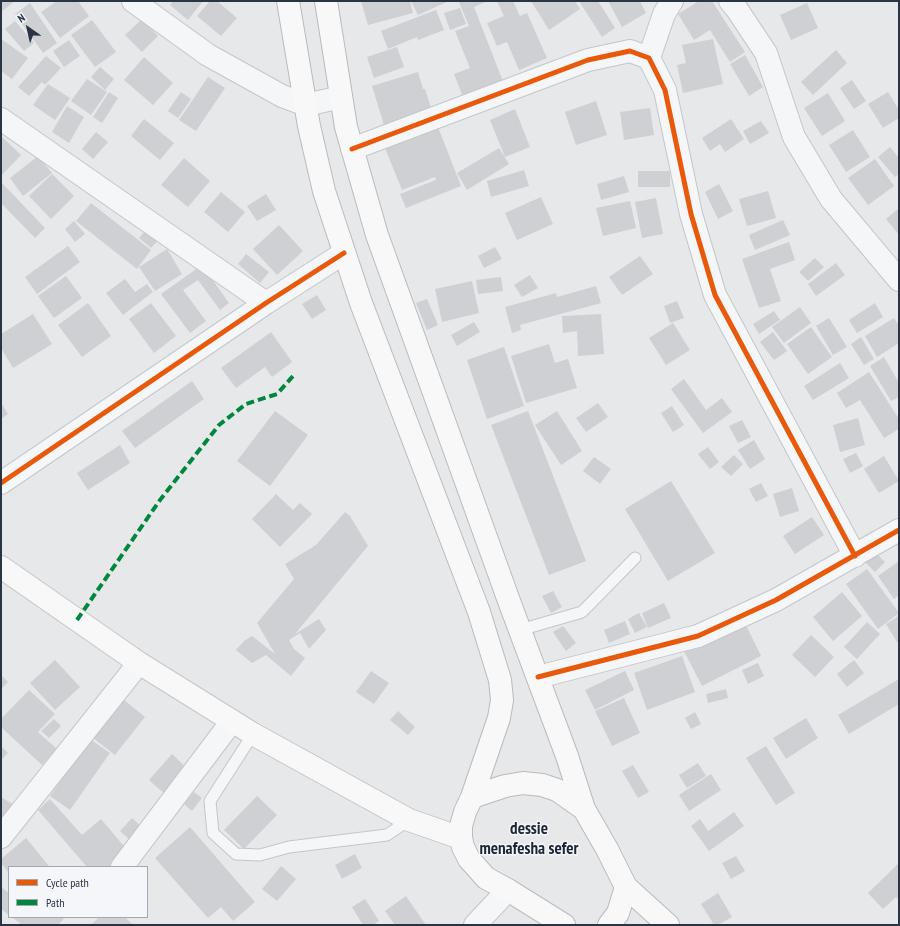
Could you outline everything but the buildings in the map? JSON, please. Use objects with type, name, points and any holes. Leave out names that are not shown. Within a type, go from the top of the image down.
[{"type":"main road","points":[[288,1],[306,105],[324,191],[361,303],[479,612],[500,680],[502,700],[499,718],[461,826],[463,847],[469,860],[486,878],[564,925]]},
{"type":"main road","points":[[326,1],[346,126],[377,235],[567,756],[584,809],[607,849],[626,887],[668,925]]},
{"type":"main road","points":[[456,551],[488,542]]},
{"type":"main road","points":[[1,567],[139,663],[253,734],[409,820],[461,838]]},
{"type":"main road","points":[[472,797],[506,786],[523,783],[542,785],[557,790],[584,809]]},
{"type":"main road","points":[[609,925],[618,913],[626,887]]},
{"type":"street","points":[[133,1],[208,55],[282,96],[306,105],[341,97]]},
{"type":"street","points":[[649,58],[664,14],[672,1]]},
{"type":"street","points":[[730,1],[766,53],[794,137],[831,199],[899,280]]},
{"type":"street","points":[[352,149],[588,60],[630,51],[649,58],[665,90],[691,214],[715,295],[855,556]]},
{"type":"street","points":[[1,119],[266,303]]},
{"type":"street","points":[[1,483],[266,303],[344,253]]},
{"type":"street","points":[[538,677],[698,636],[776,600],[899,530]]},
{"type":"street","points":[[1,837],[139,663]]},
{"type":"street","points":[[123,866],[232,721]]},
{"type":"street","points":[[475,925],[508,890]]},
{"type":"lane","points":[[520,630],[582,612],[635,558]]},
{"type":"lane","points":[[253,734],[210,801],[213,833],[236,854],[260,855],[289,847],[387,835],[409,820]]},
{"type":"marked path","points":[[77,620],[160,500],[219,425],[246,404],[277,394],[294,375]]},
{"type":"cycle path","points":[[352,149],[588,60],[630,51],[649,58],[665,90],[691,214],[715,295],[855,556]]},
{"type":"cycle path","points":[[1,483],[266,303],[344,253]]},
{"type":"cycle path","points":[[538,677],[698,636],[776,600],[899,530]]},
{"type":"district","name":"dessie menafesha sefer","points":[[529,839]]}]
